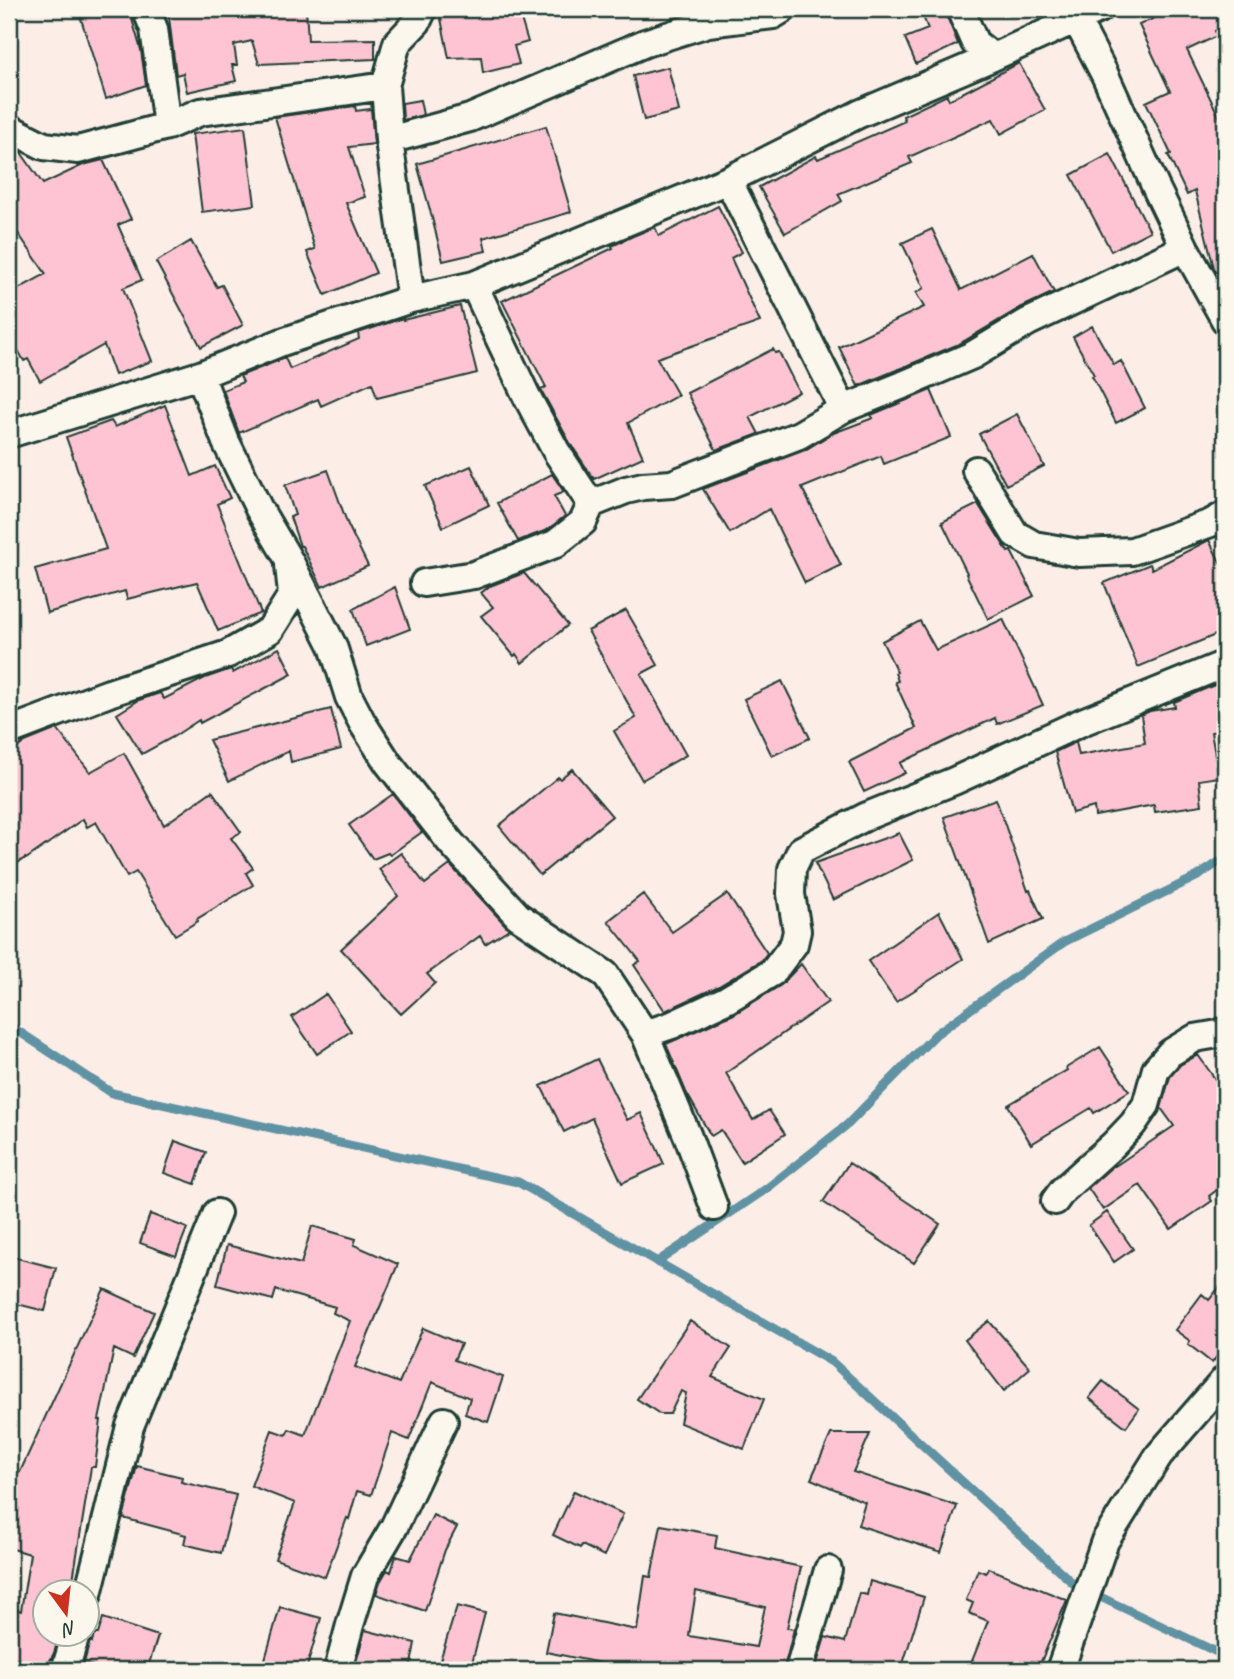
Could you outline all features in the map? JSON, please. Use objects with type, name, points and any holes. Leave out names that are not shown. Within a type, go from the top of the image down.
[{"type":"street","points":[[146,9],[153,29],[167,126]]},
{"type":"street","points":[[411,299],[389,140],[385,86],[397,43],[417,22],[422,9]]},
{"type":"street","points":[[389,140],[470,118],[645,43],[708,23],[773,15],[783,9]]},
{"type":"street","points":[[960,9],[975,43],[993,57]]},
{"type":"street","points":[[9,434],[200,375],[282,342],[411,299],[474,285],[728,180],[859,114],[1087,14],[1105,75],[1156,188],[1185,248],[1224,314]]},
{"type":"street","points":[[9,130],[44,146],[78,150],[167,126],[200,112],[385,86]]},
{"type":"street","points":[[728,180],[843,409]]},
{"type":"street","points":[[424,583],[474,575],[555,544],[583,522],[591,504],[626,490],[672,484],[799,435],[843,409],[973,355],[1028,322],[1185,248]]},
{"type":"street","points":[[474,285],[527,397],[556,451],[591,504]]},
{"type":"street","points":[[200,375],[226,442],[333,646],[349,697],[363,724],[388,763],[451,843],[518,916],[605,974],[645,1034],[714,1206]]},
{"type":"street","points":[[976,470],[1015,534],[1034,545],[1079,553],[1132,551],[1211,523],[1225,515]]},
{"type":"street","points":[[9,732],[110,692],[228,654],[270,629],[292,595],[289,560]]},
{"type":"street","points":[[645,1034],[672,1025],[726,1000],[773,972],[793,944],[797,932],[791,894],[792,869],[801,850],[867,816],[954,781],[1082,722],[1225,664]]},
{"type":"street","points":[[1055,1201],[1063,1190],[1133,1124],[1146,1105],[1156,1069],[1170,1053],[1195,1038],[1225,1031]]},
{"type":"street","points":[[92,1578],[130,1426],[217,1213]]},
{"type":"street","points":[[1060,1670],[1105,1542],[1159,1455],[1225,1379]]},
{"type":"street","points":[[338,1670],[365,1576],[394,1527],[444,1421]]},
{"type":"street","points":[[799,1670],[828,1570]]},
{"type":"street","points":[[65,1670],[72,1648]]},
{"type":"building","points":[[78,9],[129,9],[141,50],[146,85],[106,99]]},
{"type":"building","points":[[168,9],[306,9],[308,40],[375,39],[375,59],[259,64],[252,41],[234,45],[237,65],[232,65],[236,81],[187,92],[183,73],[176,75]]},
{"type":"building","points":[[439,9],[518,9],[528,42],[514,46],[519,64],[483,73],[481,57],[449,58]]},
{"type":"building","points":[[920,9],[944,9],[958,44],[916,64],[905,38],[928,29]]},
{"type":"building","points":[[1174,9],[1225,9],[1225,26],[1215,31],[1217,36],[1187,50],[1225,129],[1225,279],[1221,280],[1214,268],[1195,191],[1187,195],[1146,102],[1170,91],[1139,25]]},
{"type":"building","points":[[1019,63],[1045,110],[1001,134],[993,119],[909,157],[912,163],[838,194],[842,201],[785,233],[759,187],[816,156],[818,159],[905,121],[903,116],[947,95],[949,100]]},
{"type":"building","points":[[668,67],[679,111],[644,120],[633,76]]},
{"type":"building","points":[[420,100],[423,115],[403,120],[402,103]]},
{"type":"building","points":[[355,106],[356,111],[371,109],[374,144],[349,147],[365,197],[346,203],[376,273],[325,295],[307,252],[315,249],[275,117]]},
{"type":"building","points":[[546,126],[571,212],[483,238],[486,251],[443,261],[417,164]]},
{"type":"building","points":[[245,127],[255,205],[202,212],[192,134]]},
{"type":"building","points":[[9,146],[20,151],[43,184],[83,165],[103,160],[131,219],[118,225],[142,280],[123,288],[152,361],[115,375],[104,345],[40,381],[28,359],[24,361],[18,350],[9,355],[9,294],[46,274],[9,220]]},
{"type":"building","points":[[1110,154],[1150,231],[1111,251],[1071,175]]},
{"type":"building","points":[[718,206],[742,252],[731,258],[760,322],[657,358],[678,395],[628,423],[643,457],[594,479],[570,443],[541,390],[546,387],[502,301],[633,236],[655,227],[659,236]]},
{"type":"building","points":[[932,229],[961,290],[1033,253],[1054,292],[1020,308],[959,344],[858,386],[839,347],[924,307],[916,293],[924,288],[902,243]]},
{"type":"building","points":[[191,241],[217,287],[222,285],[243,325],[201,347],[156,262]]},
{"type":"building","points":[[460,306],[477,373],[377,398],[372,383],[321,406],[318,399],[239,433],[223,390],[243,382],[240,376],[285,358],[290,369],[359,339],[358,333],[403,318]]},
{"type":"building","points":[[1092,326],[1114,365],[1121,361],[1145,408],[1116,423],[1073,337]]},
{"type":"building","points":[[773,349],[775,353],[779,352],[799,392],[750,417],[759,434],[716,450],[687,393]]},
{"type":"building","points":[[931,390],[951,437],[884,464],[881,456],[802,488],[841,565],[805,583],[769,509],[730,533],[703,489],[805,450],[831,434],[873,418],[871,415]]},
{"type":"building","points":[[165,405],[192,476],[215,466],[230,498],[217,504],[261,613],[218,631],[197,582],[127,599],[125,591],[47,613],[35,569],[106,549],[66,437],[111,421],[115,427]]},
{"type":"building","points":[[1017,414],[1044,466],[1006,485],[979,434]]},
{"type":"building","points":[[471,466],[489,505],[443,527],[425,486]]},
{"type":"building","points":[[328,470],[348,525],[368,566],[322,587],[300,546],[290,517],[295,515],[285,485]]},
{"type":"building","points":[[552,474],[564,492],[554,496],[565,516],[547,530],[518,541],[497,503]]},
{"type":"building","points":[[978,504],[1008,552],[1011,551],[1034,596],[988,619],[942,522]]},
{"type":"building","points":[[1209,540],[1225,572],[1225,631],[1138,667],[1104,583],[1150,564],[1152,569]]},
{"type":"building","points":[[524,573],[568,625],[522,663],[481,616],[493,607],[481,593],[490,586]]},
{"type":"building","points":[[395,587],[410,629],[366,646],[353,609]]},
{"type":"building","points":[[626,610],[658,665],[641,674],[686,755],[642,780],[614,731],[636,718],[588,631]]},
{"type":"building","points":[[1003,619],[1043,705],[997,724],[995,718],[900,763],[905,773],[864,792],[849,762],[916,728],[895,682],[898,681],[897,672],[882,641],[920,621],[936,650]]},
{"type":"building","points":[[279,648],[292,674],[200,723],[199,720],[142,754],[117,714],[139,700],[160,693],[164,699],[205,678],[231,669],[233,673]]},
{"type":"building","points":[[782,681],[810,738],[772,756],[744,699]]},
{"type":"building","points":[[1225,683],[1225,730],[1211,732],[1219,777],[1199,780],[1202,805],[1155,812],[1154,805],[1095,816],[1094,807],[1072,813],[1055,752],[1076,742],[1079,755],[1145,743],[1141,715],[1175,707],[1174,702]]},
{"type":"building","points":[[331,709],[341,749],[291,762],[289,751],[229,781],[209,740]]},
{"type":"building","points":[[57,729],[90,772],[124,753],[164,825],[212,791],[241,832],[231,838],[253,868],[246,873],[253,885],[175,935],[136,872],[127,877],[96,822],[87,827],[83,819],[9,869],[9,754],[25,742]]},
{"type":"building","points":[[572,769],[612,816],[540,875],[499,826],[558,777],[560,779]]},
{"type":"building","points":[[393,794],[422,832],[390,855],[388,853],[373,859],[349,825]]},
{"type":"building","points":[[996,799],[1028,891],[1030,890],[1043,919],[989,944],[944,817]]},
{"type":"building","points":[[899,833],[913,860],[833,900],[815,863]]},
{"type":"building","points":[[401,853],[425,884],[450,865],[509,929],[485,944],[480,936],[427,974],[435,983],[401,1014],[341,949],[398,896],[379,869]]},
{"type":"building","points":[[643,894],[672,932],[727,894],[767,953],[762,960],[719,986],[665,1011],[634,965],[640,961],[608,921]]},
{"type":"building","points":[[939,912],[963,959],[896,1002],[868,961]]},
{"type":"building","points":[[801,964],[828,1002],[726,1073],[753,1120],[769,1110],[785,1134],[742,1162],[721,1130],[711,1136],[686,1092],[666,1044],[734,1014],[781,985]]},
{"type":"building","points":[[326,994],[351,1031],[317,1054],[292,1017]]},
{"type":"building","points":[[1100,1047],[1129,1091],[1094,1113],[1091,1108],[1031,1144],[1008,1105]]},
{"type":"building","points":[[1198,1055],[1225,1093],[1225,1184],[1209,1196],[1212,1201],[1171,1229],[1140,1185],[1103,1210],[1088,1188],[1114,1165],[1174,1126],[1161,1108],[1170,1077],[1180,1065]]},
{"type":"building","points":[[597,1059],[627,1120],[641,1113],[664,1164],[622,1183],[592,1118],[564,1132],[541,1086]]},
{"type":"building","points":[[175,1141],[206,1152],[195,1184],[164,1173]]},
{"type":"building","points":[[849,1163],[940,1224],[914,1263],[823,1202]]},
{"type":"building","points":[[1107,1212],[1133,1249],[1114,1262],[1089,1225]]},
{"type":"building","points":[[150,1214],[187,1228],[176,1256],[140,1243]]},
{"type":"building","points":[[312,1226],[356,1239],[354,1245],[398,1264],[355,1367],[399,1383],[423,1328],[461,1344],[454,1360],[503,1377],[488,1422],[465,1414],[470,1398],[432,1382],[409,1440],[392,1433],[371,1495],[357,1491],[349,1519],[347,1518],[325,1577],[275,1559],[295,1503],[251,1486],[272,1430],[286,1435],[289,1429],[305,1435],[350,1321],[333,1313],[335,1307],[276,1290],[273,1300],[217,1285],[227,1245],[301,1264]]},
{"type":"building","points":[[9,1256],[56,1268],[45,1311],[9,1302]]},
{"type":"building","points":[[1225,1280],[1225,1345],[1212,1363],[1175,1330],[1202,1294],[1209,1300]]},
{"type":"building","points":[[104,1289],[154,1312],[133,1358],[114,1349],[99,1420],[95,1467],[91,1467],[73,1578],[32,1578],[32,1648],[56,1648],[45,1670],[9,1656],[9,1607],[21,1611],[30,1554],[9,1548],[9,1468],[20,1472]]},
{"type":"building","points":[[690,1321],[731,1348],[712,1377],[764,1399],[744,1449],[680,1423],[686,1393],[681,1391],[670,1414],[660,1414],[637,1399]]},
{"type":"building","points":[[989,1321],[1030,1368],[1004,1391],[965,1340]]},
{"type":"building","points":[[1103,1381],[1139,1409],[1126,1427],[1089,1398]]},
{"type":"building","points":[[831,1434],[870,1434],[853,1472],[957,1506],[941,1552],[858,1525],[865,1502],[811,1479]]},
{"type":"building","points":[[137,1466],[182,1477],[181,1482],[236,1495],[221,1553],[184,1544],[186,1535],[123,1518]]},
{"type":"building","points":[[574,1491],[623,1514],[604,1556],[553,1535]]},
{"type":"building","points":[[433,1515],[457,1527],[445,1550],[425,1611],[376,1594],[387,1570],[391,1572],[396,1556],[410,1560]]},
{"type":"building","points":[[661,1525],[717,1535],[715,1548],[801,1567],[787,1628],[794,1629],[784,1669],[771,1666],[770,1670],[635,1670],[546,1652],[554,1613],[637,1630],[645,1576],[651,1577]],"holes":[[[696,1591],[765,1607],[756,1647],[689,1636]]]},
{"type":"building","points":[[988,1568],[1067,1600],[1040,1664],[1032,1661],[1028,1670],[974,1670],[977,1663],[972,1661],[988,1621],[969,1613],[973,1603],[966,1600],[978,1570],[986,1573]]},
{"type":"building","points":[[870,1581],[924,1597],[901,1670],[815,1670],[825,1637],[845,1642],[859,1593],[867,1595]]},
{"type":"building","points":[[457,1606],[485,1613],[470,1670],[437,1670]]},
{"type":"building","points":[[280,1607],[321,1618],[306,1670],[262,1670]]},
{"type":"building","points":[[103,1618],[158,1636],[147,1670],[107,1670],[84,1663],[88,1648],[102,1648]]},
{"type":"building","points":[[365,1630],[415,1643],[410,1670],[381,1670],[355,1666]]},
{"type":"waterway","points":[[657,1262],[766,1189],[848,1124],[936,1034],[1064,942],[1198,876],[1225,858]]},
{"type":"waterway","points":[[9,1025],[112,1093],[518,1182],[832,1362],[1075,1585],[1225,1656]]}]
